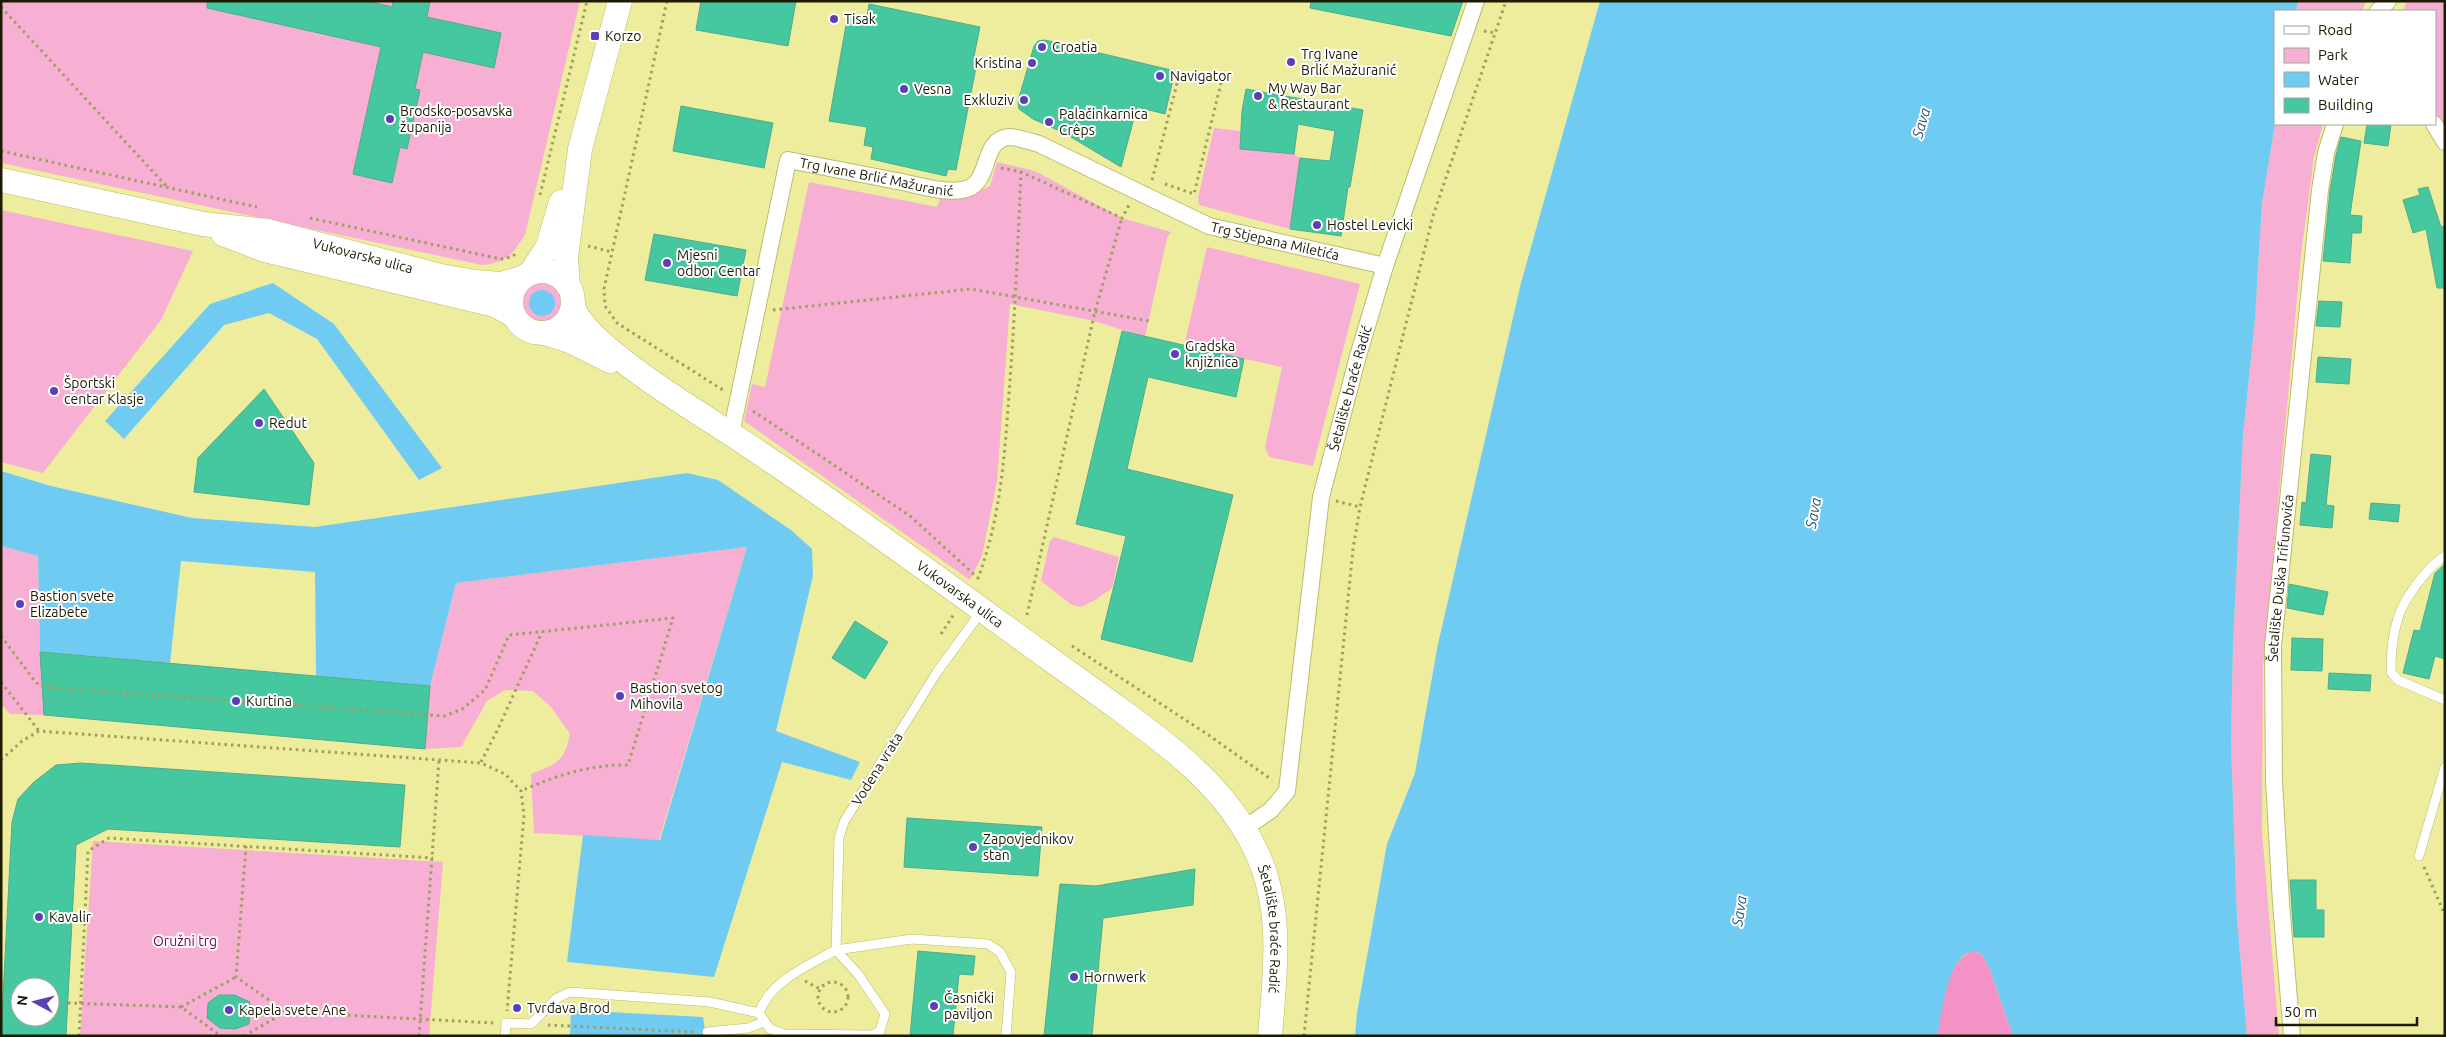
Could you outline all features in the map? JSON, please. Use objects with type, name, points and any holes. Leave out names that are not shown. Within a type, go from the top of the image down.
[{"type":"main road","points":[[580,149],[566,257],[571,295],[570,316],[564,324],[545,333],[526,329],[514,315],[512,295],[548,246],[568,179],[580,149],[620,1]]},
{"type":"main road","name":"Vukovarska ulica","points":[[1,180],[203,224],[268,231],[440,276],[502,284],[526,275]]},
{"type":"main road","name":"Vukovarska ulica","points":[[203,224],[265,250],[495,305],[514,315]]},
{"type":"main road","points":[[526,275],[541,271],[552,272],[561,277],[571,295]]},
{"type":"main road","name":"Vukovarska ulica","points":[[571,295],[578,319],[656,385]]},
{"type":"main road","name":"Vukovarska ulica","points":[[545,333],[570,341],[656,385],[732,434],[982,610],[1144,727],[1189,763],[1222,798],[1245,828]]},
{"type":"main road","name":"Šetalište braće Radić","points":[[1245,828],[1271,887],[1275,918],[1276,961],[1270,1036]]},
{"type":"street","name":"Šetalište braće Radić","points":[[1287,791],[1321,497],[1358,356],[1385,266],[1476,1]]},
{"type":"street","name":"Šetalište Duška Trifunovića","points":[[2292,1036],[2282,918],[2274,780],[2273,646],[2315,230],[2326,153],[2335,125]]},
{"type":"street","points":[[2435,125],[2445,142]]},
{"type":"street","name":"Trg Ivane Brlić Mažuranić","points":[[732,434],[788,160],[931,188],[961,190],[972,188],[980,181],[993,146],[1000,139],[1009,137],[1038,144],[1169,208]]},
{"type":"street","name":"Trg Stjepana Miletića","points":[[1169,208],[1209,226],[1385,266]]},
{"type":"street","points":[[1245,828],[1271,810],[1287,791]]},
{"type":"lane","points":[[2445,556],[2424,574],[2401,610],[2391,654],[2391,672],[2398,680],[2445,700]]},
{"type":"lane","name":"Vodena vrata","points":[[836,950],[839,838],[844,822],[937,672],[982,610]]},
{"type":"lane","points":[[2419,856],[2445,767]]},
{"type":"lane","points":[[759,1013],[770,994],[793,975],[836,950],[912,939],[988,944],[1000,952],[1011,972],[1006,1036]]},
{"type":"lane","points":[[505,1036],[506,1024],[531,1024],[557,998],[570,992],[710,1002],[759,1013],[770,1029],[786,1034],[872,1035],[880,1031],[885,1014],[858,974],[836,950]]},
{"type":"lane","points":[[707,1032],[748,1028],[764,1022]]},
{"type":"path","points":[[538,205],[587,1]]},
{"type":"path","points":[[667,1],[659,45],[604,289],[605,306],[617,323],[729,394]]},
{"type":"path","points":[[1304,1036],[1353,548],[1360,507],[1433,216],[1506,1]]},
{"type":"path","points":[[1,7],[167,187]]},
{"type":"path","points":[[1481,31],[1496,33]]},
{"type":"path","points":[[1152,180],[1180,72]]},
{"type":"path","points":[[1,151],[264,208]]},
{"type":"path","points":[[745,406],[910,516],[978,578],[990,547],[1004,463],[1016,298],[1021,172]]},
{"type":"path","points":[[302,216],[501,259],[511,257],[521,250]]},
{"type":"path","points":[[1027,615],[1095,311],[1122,218]]},
{"type":"path","points":[[585,245],[612,252]]},
{"type":"path","points":[[757,309],[780,310],[971,288],[1016,298],[1149,321]]},
{"type":"path","points":[[1321,497],[1360,507]]},
{"type":"path","points":[[1019,610],[1035,620]]},
{"type":"path","points":[[1,636],[40,686],[445,716],[462,709],[485,690],[509,635],[672,618],[628,765],[614,764],[550,778],[521,791]]},
{"type":"path","points":[[481,763],[542,632]]},
{"type":"path","points":[[1067,643],[1210,736],[1287,791]]},
{"type":"path","points":[[1,682],[39,731]]},
{"type":"path","points":[[1,760],[22,741],[39,731],[481,763],[505,774],[521,791],[524,815],[506,1024],[286,1012],[244,1036]]},
{"type":"path","points":[[419,1036],[439,760]]},
{"type":"path","points":[[79,1036],[88,851],[109,838],[433,858]]},
{"type":"path","points":[[236,977],[246,846]]},
{"type":"path","points":[[2419,856],[2445,915]]},
{"type":"path","points":[[68,1003],[181,1007],[236,977]]},
{"type":"path","points":[[236,977],[286,1012]]},
{"type":"path","points":[[838,983],[846,992],[845,1004],[835,1012],[827,1011],[818,1001],[819,993],[826,984],[838,983]]},
{"type":"path","points":[[181,1007],[220,1036]]},
{"type":"path","points":[[570,1027],[707,1032]]},
{"type":"green space","points":[[1,1],[580,1],[525,235],[508,257],[497,262],[482,265],[1,163]]},
{"type":"green space","points":[[2298,1],[2366,1],[2362,10],[2296,10]]},
{"type":"green space","points":[[2407,1],[2445,1],[2445,130],[2436,115],[2436,10],[2403,10]]},
{"type":"green space","points":[[2275,125],[2323,125],[2314,157],[2301,255],[2263,667],[2262,831],[2279,1036],[2247,1036],[2237,918],[2231,740],[2233,646],[2243,436],[2255,319],[2262,204]]},
{"type":"green space","points":[[1214,128],[1241,131],[1240,149],[1294,154],[1300,158],[1290,229],[1199,205],[1198,198]]},
{"type":"green space","points":[[997,162],[1035,171],[1122,218],[1171,232],[1167,238],[1145,337],[1094,321],[1010,304],[997,481],[982,556],[970,580],[744,421],[752,384],[765,387],[809,182],[937,207],[941,196],[969,196],[990,186]]},
{"type":"green space","name":"Športski centar Klasje","points":[[1,210],[193,251],[161,320],[43,473],[1,462]]},
{"type":"green space","points":[[1207,247],[1360,284],[1313,466],[1269,457],[1265,447],[1282,367],[1184,346]]},
{"type":"green space","points":[[541,282],[555,288],[561,302],[555,316],[541,322],[527,316],[521,302],[527,288]]},
{"type":"green space","points":[[1054,537],[1119,557],[1112,588],[1081,607],[1072,605],[1041,581],[1050,541]]},
{"type":"green space","name":"Bastion svete Elizabete","points":[[1,546],[38,556],[40,652],[44,715],[10,714],[1,704]]},
{"type":"green space","name":"Bastion svetog Mihovila","points":[[747,547],[659,840],[534,833],[531,774],[558,761],[565,751],[570,734],[551,707],[533,691],[505,690],[487,701],[461,747],[425,749],[430,686],[456,583]]},
{"type":"green space","name":"Oružni trg","points":[[93,841],[443,862],[429,1036],[80,1036]]},
{"type":"shaded area","points":[[1972,951],[1982,954],[1989,967],[2013,1036],[1937,1036],[1943,1000],[1950,976],[1955,965]]},
{"type":"water","name":"Sava","points":[[1600,1],[2298,1],[2296,10],[2274,10],[2275,125],[2262,204],[2255,319],[2243,436],[2233,646],[2231,740],[2237,918],[2247,1036],[2013,1036],[1989,967],[1982,954],[1971,952],[1963,956],[1951,975],[1943,1002],[1937,1036],[1355,1036],[1357,1013],[1387,844],[1415,773],[1438,644],[1521,283]]},
{"type":"water","points":[[273,283],[334,324],[442,468],[419,480],[317,339],[269,313],[224,325],[124,439],[105,421],[210,304]]},
{"type":"water","points":[[542,290],[551,294],[555,303],[551,312],[542,316],[533,312],[529,303],[533,294]]},
{"type":"water","points":[[1,471],[51,486],[192,518],[315,527],[687,473],[718,480],[791,530],[812,549],[813,576],[776,731],[860,762],[851,780],[782,762],[714,977],[567,962],[583,835],[660,840],[747,547],[456,583],[430,686],[316,676],[315,572],[181,561],[170,663],[40,652],[38,556],[1,546]]},
{"type":"water","points":[[571,1010],[703,1017],[706,1036],[570,1036]]},
{"type":"building","name":"Brodsko-posavska županija","points":[[207,1],[368,1],[392,7],[393,1],[430,1],[427,17],[501,33],[494,68],[423,52],[415,89],[420,90],[407,149],[400,147],[392,183],[353,174],[381,47],[207,8]]},
{"type":"building","points":[[701,1],[796,1],[788,46],[696,30]]},
{"type":"building","points":[[1311,1],[1463,1],[1451,36],[1310,8]]},
{"type":"building","name":"Vesna","points":[[869,4],[980,27],[974,56],[978,57],[956,170],[948,169],[946,176],[871,159],[873,147],[864,145],[867,127],[829,121],[848,14],[867,17]]},
{"type":"building","points":[[1045,40],[1175,71],[1165,114],[1137,107],[1121,167],[1064,133],[1033,119],[1019,109],[1018,101],[1034,46],[1038,41]]},
{"type":"building","points":[[1246,89],[1363,110],[1350,187],[1348,187],[1341,236],[1290,229],[1300,158],[1330,161],[1335,131],[1298,124],[1294,154],[1240,149],[1242,111]]},
{"type":"building","points":[[681,106],[773,123],[764,168],[673,151]]},
{"type":"building","points":[[2367,125],[2391,125],[2388,146],[2364,143]]},
{"type":"building","points":[[2341,137],[2361,141],[2350,215],[2362,216],[2361,233],[2352,233],[2350,263],[2323,261],[2330,191]]},
{"type":"building","points":[[2428,187],[2441,227],[2445,226],[2445,288],[2437,288],[2426,229],[2413,233],[2403,200],[2420,195],[2418,189]]},
{"type":"building","points":[[654,234],[746,250],[737,296],[645,280]]},
{"type":"building","points":[[2319,301],[2342,302],[2340,327],[2316,326]]},
{"type":"building","points":[[1122,331],[1244,359],[1236,397],[1148,377],[1127,469],[1233,495],[1192,662],[1101,639],[1126,536],[1076,524]]},
{"type":"building","points":[[2318,357],[2351,359],[2349,384],[2316,382]]},
{"type":"building","name":"Redut","points":[[264,389],[314,463],[309,505],[194,492],[198,458]]},
{"type":"building","points":[[2311,454],[2331,456],[2326,505],[2334,506],[2332,528],[2300,525],[2302,502],[2306,503]]},
{"type":"building","points":[[2371,503],[2400,505],[2398,522],[2369,519]]},
{"type":"building","points":[[2445,564],[2445,659],[2435,656],[2429,679],[2403,673],[2414,630],[2420,631],[2435,573]]},
{"type":"building","points":[[2289,584],[2328,592],[2323,615],[2287,608]]},
{"type":"building","points":[[855,621],[888,642],[865,679],[832,658]]},
{"type":"building","points":[[2292,638],[2323,639],[2322,671],[2291,670]]},
{"type":"building","name":"Kurtina","points":[[40,652],[430,686],[425,749],[44,715]]},
{"type":"building","points":[[2329,673],[2371,675],[2370,691],[2328,689]]},
{"type":"building","name":"Kavalir","points":[[81,763],[405,785],[400,847],[108,829],[76,845],[66,1036],[1,1036],[12,822],[18,799],[34,782],[56,765]]},
{"type":"building","name":"Zapovjednikov stan","points":[[907,818],[1042,827],[1038,876],[904,867]]},
{"type":"building","name":"Hornwerk","points":[[1195,869],[1193,905],[1103,918],[1092,1036],[1044,1036],[1060,884],[1096,886]]},
{"type":"building","points":[[2290,880],[2316,880],[2316,910],[2324,910],[2324,937],[2294,937]]},
{"type":"building","name":"Časnički paviljon","points":[[918,951],[975,956],[973,975],[959,974],[953,1036],[910,1036]]},
{"type":"building","name":"Kapela svete Ane","points":[[219,995],[234,995],[250,1002],[249,1024],[235,1029],[220,1028],[207,1018],[208,1003]]},
{"type":"place","name":"Tisak","points":[[834,19]]},
{"type":"place","name":"Korzo","points":[[595,36]]},
{"type":"place","name":"Croatia","points":[[1042,47]]},
{"type":"place","name":"Trg Ivane Brlić Mažuranić","points":[[1291,62]]},
{"type":"place","name":"Kristina","points":[[1032,63]]},
{"type":"place","name":"Navigator","points":[[1160,76]]},
{"type":"place","name":"Vesna","points":[[904,89]]},
{"type":"place","name":"My Way Bar & Restaurant","points":[[1258,96]]},
{"type":"place","name":"Exkluziv","points":[[1024,100]]},
{"type":"place","name":"Brodsko-posavska županija","points":[[390,119]]},
{"type":"place","name":"Palačinkarnica Crêps","points":[[1049,122]]},
{"type":"place","name":"Hostel Levicki","points":[[1317,225]]},
{"type":"place","name":"Mjesni odbor Centar","points":[[667,263]]},
{"type":"place","name":"Gradska knjižnica","points":[[1175,354]]},
{"type":"place","name":"Športski centar Klasje","points":[[54,391]]},
{"type":"place","name":"Redut","points":[[259,423]]},
{"type":"place","name":"Bastion svete Elizabete","points":[[20,604]]},
{"type":"place","name":"Bastion svetog Mihovila","points":[[620,696]]},
{"type":"place","name":"Kurtina","points":[[236,701]]},
{"type":"place","name":"Zapovjednikov stan","points":[[973,847]]},
{"type":"place","name":"Kavalir","points":[[39,917]]},
{"type":"place","name":"Hornwerk","points":[[1074,977]]},
{"type":"place","name":"Časnički paviljon","points":[[934,1006]]},
{"type":"place","name":"Tvrđava Brod","points":[[517,1008]]},
{"type":"place","name":"Kapela svete Ane","points":[[229,1010]]}]
